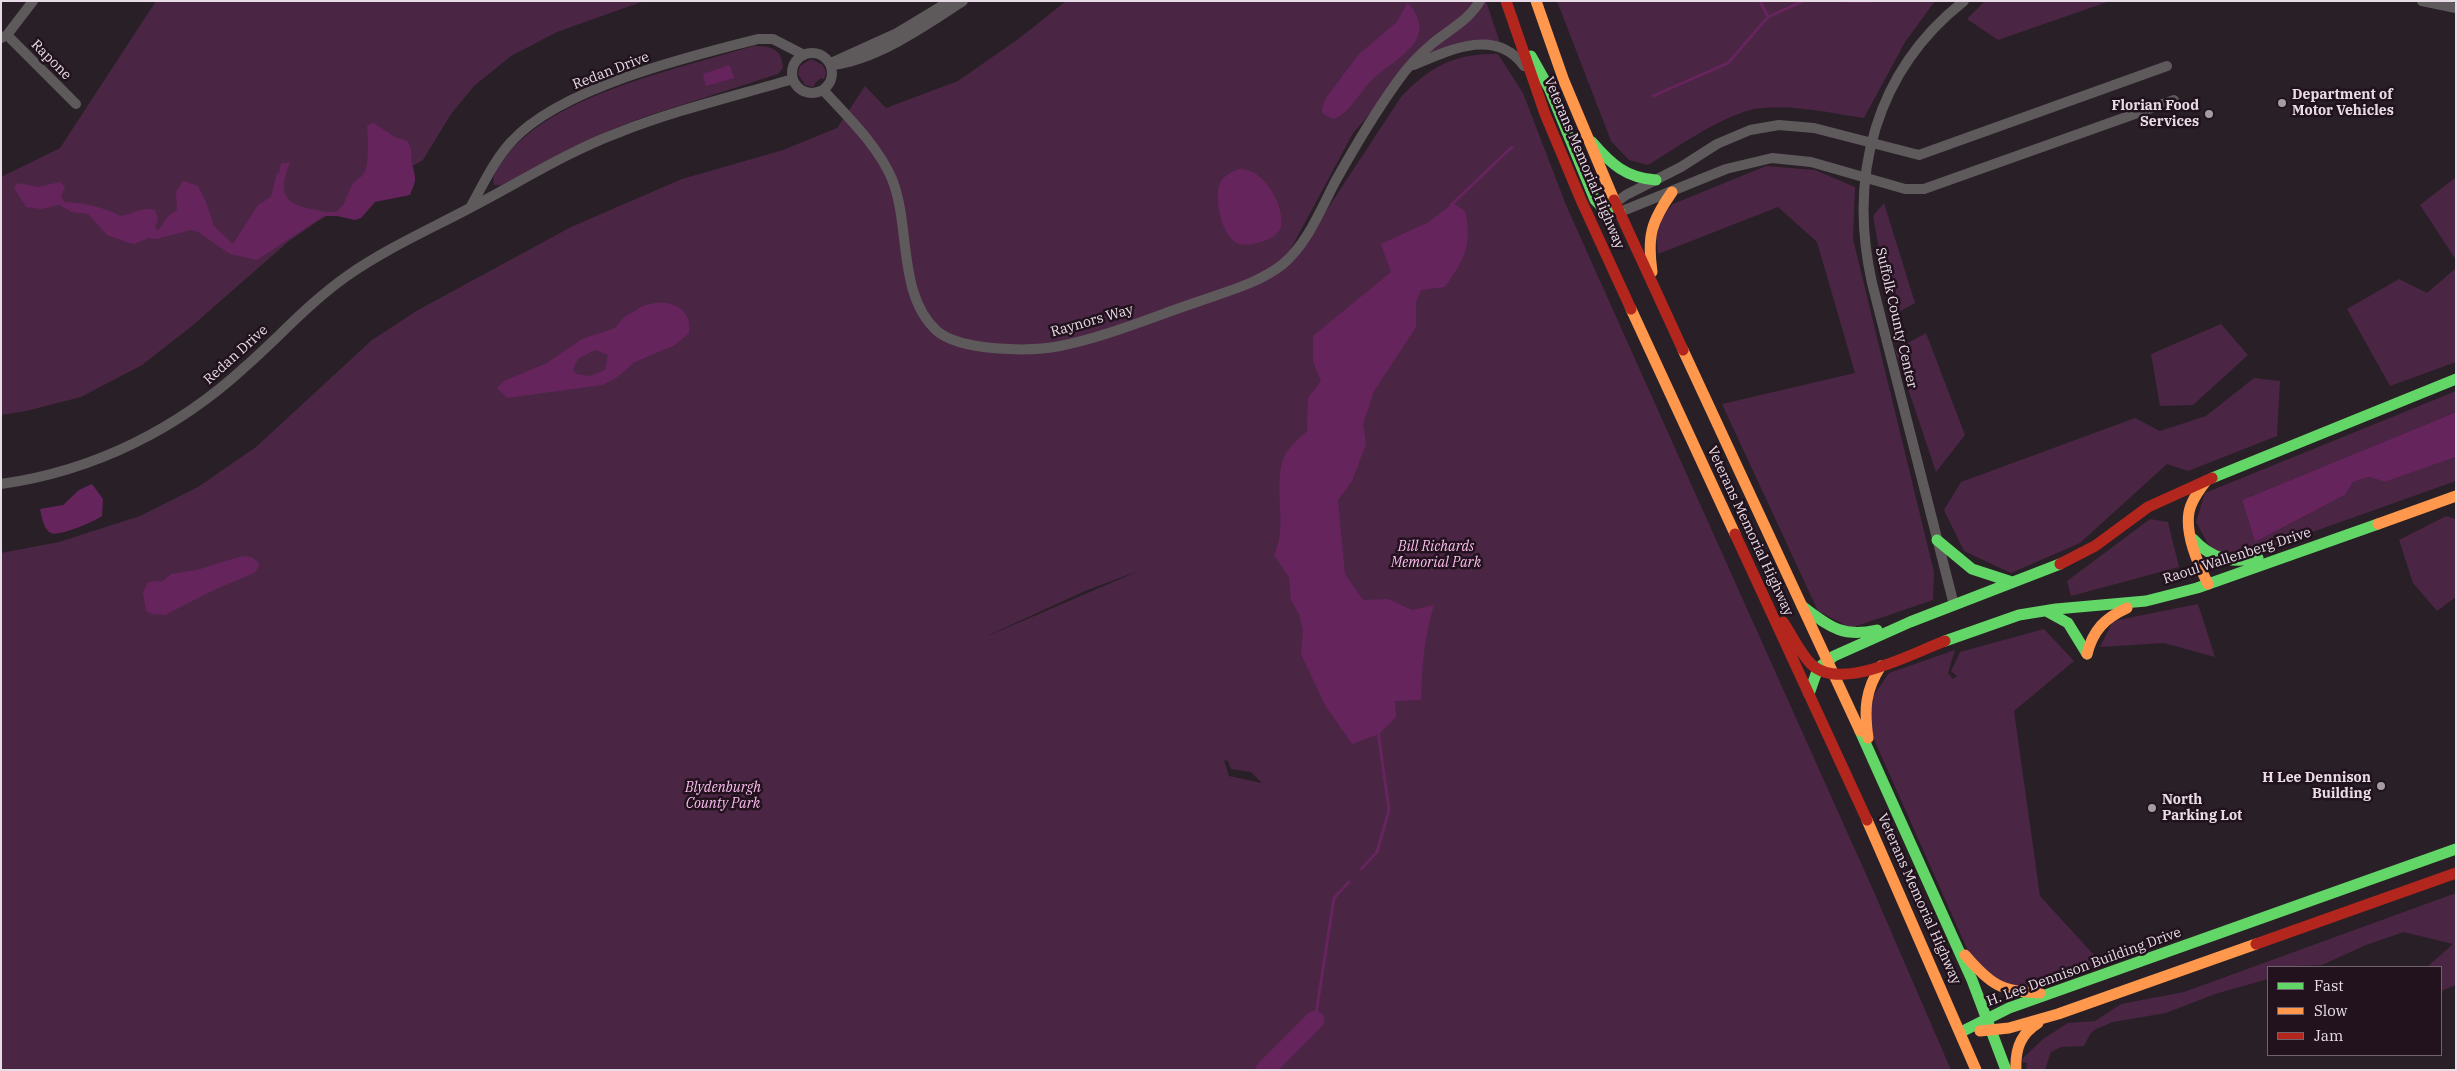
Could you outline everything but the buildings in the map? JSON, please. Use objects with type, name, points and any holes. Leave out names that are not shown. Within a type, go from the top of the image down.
[{"type":"main road","name":"Veterans Memorial Highway","points":[[1506,1],[1561,155],[1928,954],[1976,1070]]},
{"type":"main road","name":"Veterans Memorial Highway","points":[[1536,1],[1614,208],[1654,286],[1870,754],[1958,948],[2006,1070]]},
{"type":"main road","points":[[1514,26],[1549,88],[1595,200],[1614,208],[1600,224],[1601,244]]},
{"type":"main road","points":[[1586,136],[1612,166],[1621,173],[1638,179],[1656,180]]},
{"type":"main road","points":[[1654,286],[1648,236],[1654,219],[1672,192]]},
{"type":"main road","points":[[1809,694],[1813,679],[1827,660],[1910,622],[2076,557],[2148,507],[2456,379]]},
{"type":"main road","points":[[2207,481],[2196,496],[2189,514],[2189,529],[2208,584]]},
{"type":"main road","name":"Raoul Wallenberg Drive","points":[[1834,675],[1862,673],[1983,626],[2044,611],[2146,600],[2208,584],[2456,496]]},
{"type":"main road","points":[[2193,539],[2214,557],[2237,562],[2257,558],[2301,543],[2344,536]]},
{"type":"main road","points":[[1937,540],[1972,568],[2012,582]]},
{"type":"main road","points":[[1758,583],[1806,658],[1819,670],[1834,675]]},
{"type":"main road","points":[[2044,611],[2067,620],[2076,631],[2087,654],[2090,640],[2100,622],[2116,612],[2146,600]]},
{"type":"main road","points":[[1802,606],[1831,629],[1845,634],[1867,633],[1910,622]]},
{"type":"main road","points":[[1870,754],[1863,703],[1868,685],[1881,666]]},
{"type":"main road","name":"H. Lee Dennison Building Drive","points":[[1961,1032],[1987,1018],[2051,993],[2456,849]]},
{"type":"main road","points":[[2421,861],[2428,883]]},
{"type":"main road","name":"H. Lee Dennison Building Drive","points":[[1961,1032],[2009,1028],[2058,1014],[2456,873]]},
{"type":"main road","points":[[1958,948],[1985,979],[1999,989],[2017,993],[2051,993]]},
{"type":"main road","points":[[2016,1070],[2016,1052],[2022,1037],[2032,1026],[2058,1014]]},
{"type":"street","points":[[4,36],[33,1]]},
{"type":"street","points":[[912,28],[950,1]]},
{"type":"street","points":[[804,55],[795,62],[793,79],[800,90],[805,93],[812,94],[824,91],[831,81],[831,64],[846,64],[858,59],[963,1]]},
{"type":"street","name":"Raynors Way","points":[[824,91],[863,135],[892,179],[898,202],[914,295],[925,318],[943,335],[962,344],[1039,348],[1059,346],[1092,337],[1268,276],[1286,261],[1300,244],[1356,145],[1398,80],[1432,44],[1466,20],[1480,1]]},
{"type":"street","name":"Suffolk County Center","points":[[1954,605],[1869,268],[1863,223],[1865,177],[1871,142],[1883,108],[1907,64],[1933,30],[1964,1]]},
{"type":"street","points":[[2422,1],[2456,8]]},
{"type":"street","name":"Rapone","points":[[4,36],[76,104]]},
{"type":"street","name":"Redan Drive","points":[[470,208],[500,155],[513,140],[538,118],[575,99],[644,72],[758,38],[773,39],[804,55],[816,53],[831,64]]},
{"type":"street","name":"Raynors Way","points":[[1411,66],[1461,46],[1483,44],[1499,47],[1511,53],[1521,62],[1533,81]]},
{"type":"street","points":[[1614,208],[1656,180],[1682,167],[1717,144],[1750,130],[1779,125],[1814,128],[1919,154],[2167,66]]},
{"type":"street","name":"Redan Drive","points":[[1,484],[48,476],[78,466],[120,450],[162,429],[188,413],[226,384],[295,319],[348,275],[470,208],[619,132],[793,79]]},
{"type":"street","points":[[1614,208],[1672,192],[1736,166],[1772,158],[1811,162],[1905,189],[1924,189],[2174,100]]},
{"type":"green space","points":[[156,1],[644,1],[557,32],[511,56],[474,86],[451,114],[423,160],[318,221],[289,241],[192,326],[142,365],[81,397],[26,411],[1,415],[1,177],[60,148]]},
{"type":"green space","points":[[1066,1],[1474,1],[1472,8],[1431,44],[1353,133],[1279,271],[1301,249],[1401,97],[1412,86],[1422,77],[1445,63],[1469,56],[1498,54],[1523,93],[1566,205],[1874,892],[1951,1070],[1,1070],[1,553],[59,542],[140,516],[198,487],[256,447],[372,340],[418,310],[571,227],[682,179],[783,150],[837,128],[865,86],[886,108],[958,81],[1021,37]],"holes":[[[1141,570],[990,635],[989,635],[1085,591]],[[1224,760],[1228,761],[1231,769],[1251,772],[1262,783],[1229,776]]]},
{"type":"green space","points":[[1482,1],[1486,1],[1500,43],[1425,56]]},
{"type":"green space","points":[[1557,1],[1935,1],[1905,42],[1864,118],[1821,111],[1773,107],[1759,108],[1733,116],[1708,128],[1648,165],[1629,160],[1611,141]]},
{"type":"green space","points":[[1985,1],[2110,1],[1998,40],[1967,19]]},
{"type":"green space","points":[[753,46],[770,48],[778,52],[783,68],[778,74],[644,117],[608,131],[521,176],[501,185],[494,185],[495,174],[505,158],[526,136],[553,117],[619,87]]},
{"type":"green space","points":[[811,59],[823,65],[826,73],[824,79],[821,78],[815,83],[814,87],[805,85],[798,74],[800,66]]},
{"type":"green space","points":[[1766,166],[1815,170],[1855,187],[1853,239],[1934,572],[1933,600],[1851,628],[1818,611],[1722,404],[1855,373],[1817,242],[1778,207],[1658,254],[1655,225],[1673,204]]},
{"type":"green space","points":[[2456,177],[2456,260],[2420,205]]},
{"type":"green space","points":[[1884,203],[1915,303],[1891,316],[1873,216]]},
{"type":"green space","points":[[2456,268],[2456,362],[2390,386],[2347,309],[2399,279],[2427,293]]},
{"type":"green space","points":[[2221,324],[2248,355],[2193,405],[2160,406],[2151,354]]},
{"type":"green space","points":[[1926,333],[1965,435],[1936,472],[1895,350]]},
{"type":"green space","points":[[2254,378],[2280,381],[2277,436],[2188,471],[2167,464],[2080,543],[2011,573],[1964,551],[1944,510],[1961,482],[2135,418],[2160,431],[2206,416]]},
{"type":"green space","points":[[2456,391],[2456,412],[2242,500],[2255,542],[2345,495],[2353,482],[2369,477],[2385,482],[2456,457],[2456,481],[2245,556],[2212,551],[2196,522],[2205,493]]},
{"type":"green space","points":[[2446,516],[2456,519],[2456,597],[2437,611],[2413,583],[2399,540]]},
{"type":"green space","points":[[2150,519],[2168,522],[2179,567],[2071,596],[2067,581]]},
{"type":"green space","points":[[2198,604],[2215,657],[2164,643],[2100,647],[2113,621]]},
{"type":"green space","points":[[2044,629],[2074,661],[2014,711],[2040,896],[2094,955],[2096,969],[2038,987],[2010,989],[1972,960],[1868,726],[1874,695],[1889,673],[1955,650],[1948,673],[1953,679],[1957,676],[1951,671],[1960,652]]},
{"type":"green space","points":[[2456,893],[2456,985],[2442,991],[2442,966],[2428,966],[2453,944],[2404,932],[2366,945],[2322,965],[2267,966],[2267,979],[2215,994],[2166,1013],[2113,1022],[2096,1029],[2090,1034],[2084,1046],[2061,1047],[2051,1052],[2045,1070],[2026,1070],[2027,1063],[2020,1061],[2043,1039],[2068,1023],[2095,1021],[2121,1004],[2184,992]]},
{"type":"shaded area","points":[[1407,3],[1414,10],[1419,26],[1418,35],[1413,44],[1397,60],[1378,74],[1349,108],[1339,116],[1334,119],[1323,114],[1322,109],[1326,98],[1359,54],[1397,22]]},
{"type":"shaded area","points":[[730,65],[734,78],[706,86],[703,74]]},
{"type":"shaded area","points":[[373,123],[397,138],[407,141],[411,150],[415,179],[410,195],[375,202],[361,218],[355,220],[337,216],[324,216],[257,260],[230,254],[198,232],[191,230],[156,239],[149,238],[134,244],[129,243],[107,235],[88,214],[72,212],[59,205],[41,209],[26,207],[14,188],[18,183],[38,187],[60,182],[65,187],[61,197],[65,202],[94,206],[120,216],[142,210],[155,210],[158,219],[155,227],[158,231],[168,216],[177,210],[176,192],[183,181],[198,186],[214,226],[233,244],[258,205],[271,197],[281,163],[290,163],[284,183],[284,190],[286,196],[291,201],[306,208],[326,212],[334,212],[339,209],[354,182],[365,171],[368,151],[367,126]]},
{"type":"shaded area","points":[[1238,169],[1256,174],[1271,189],[1276,199],[1280,209],[1281,227],[1275,235],[1267,240],[1248,244],[1237,243],[1231,239],[1223,224],[1220,216],[1218,190],[1225,176]]},
{"type":"shaded area","points":[[1453,203],[1465,211],[1467,223],[1467,243],[1462,260],[1445,287],[1421,290],[1416,302],[1416,327],[1374,391],[1363,424],[1366,444],[1352,481],[1338,500],[1345,574],[1363,600],[1388,599],[1412,610],[1434,605],[1424,652],[1421,700],[1395,701],[1396,717],[1379,734],[1352,744],[1325,705],[1301,654],[1303,631],[1299,614],[1291,600],[1289,577],[1274,555],[1278,543],[1281,519],[1279,481],[1281,469],[1288,450],[1307,431],[1308,398],[1321,381],[1313,361],[1313,336],[1391,272],[1381,244],[1429,222]]},
{"type":"shaded area","points":[[663,303],[681,309],[688,319],[689,333],[675,345],[633,363],[619,376],[602,385],[507,398],[497,388],[504,381],[547,363],[582,339],[615,328],[624,317],[645,305]],"holes":[[[595,350],[608,355],[605,370],[590,376],[576,374],[573,369],[578,359]]]},
{"type":"shaded area","points":[[2456,412],[2456,457],[2385,482],[2369,477],[2353,482],[2345,495],[2255,542],[2242,500]]},
{"type":"shaded area","points":[[92,484],[103,499],[102,516],[69,531],[55,534],[48,531],[43,522],[40,509],[63,505],[79,490]]},
{"type":"shaded area","points":[[242,556],[251,557],[258,562],[259,567],[254,573],[214,590],[165,615],[152,614],[146,611],[143,592],[148,582],[163,581],[171,574],[197,570]]},
{"type":"waterway","points":[[1760,1],[1768,17]]},
{"type":"waterway","points":[[1653,96],[1728,63],[1768,17],[1803,1]]},
{"type":"waterway","points":[[1846,1],[1872,1]]},
{"type":"waterway","points":[[1451,205],[1512,147]]},
{"type":"waterway","points":[[1361,869],[1377,852],[1389,810],[1378,731]]},
{"type":"waterway","points":[[1315,1020],[1334,898],[1349,882]]},
{"type":"waterway","points":[[1265,1070],[1315,1020]]},
{"type":"traffic: fast","points":[[1531,56],[1549,88],[1595,200],[1604,209],[1620,212]]},
{"type":"traffic: fast","points":[[1592,142],[1606,157],[1628,173],[1645,179],[1656,180]]},
{"type":"traffic: fast","points":[[2212,478],[2456,379]]},
{"type":"traffic: fast","points":[[1945,641],[2019,615],[2056,609],[2146,601],[2197,588],[2378,524]]},
{"type":"traffic: fast","points":[[2193,539],[2207,551],[2222,558],[2231,560],[2258,558]]},
{"type":"traffic: fast","points":[[1937,540],[1972,569],[2012,582]]},
{"type":"traffic: fast","points":[[1809,694],[1816,674],[1822,665],[1834,656],[1910,622],[2060,564]]},
{"type":"traffic: fast","points":[[1802,606],[1828,624],[1845,631],[1865,632],[1877,630]]},
{"type":"traffic: fast","points":[[2048,612],[2068,623],[2087,654]]},
{"type":"traffic: fast","points":[[1860,731],[1972,980],[2006,1070]]},
{"type":"traffic: fast","points":[[1961,1032],[2009,1008],[2456,849]]},
{"type":"traffic: slow","points":[[1536,1],[1564,81],[1614,200]]},
{"type":"traffic: slow","points":[[1652,272],[1650,249],[1652,230],[1659,212],[1672,192]]},
{"type":"traffic: slow","points":[[1631,309],[1735,534]]},
{"type":"traffic: slow","points":[[1683,350],[1860,731]]},
{"type":"traffic: slow","points":[[2206,481],[2192,504],[2188,521],[2193,549],[2208,584]]},
{"type":"traffic: slow","points":[[2378,524],[2456,496]]},
{"type":"traffic: slow","points":[[2087,654],[2093,638],[2101,626],[2112,616],[2127,608]]},
{"type":"traffic: slow","points":[[1868,738],[1867,700],[1872,683],[1881,666]]},
{"type":"traffic: slow","points":[[1867,820],[1976,1070]]},
{"type":"traffic: slow","points":[[1980,1031],[2009,1028],[2058,1014],[2256,944]]},
{"type":"traffic: slow","points":[[1965,955],[1989,980],[2015,991],[2040,993]]},
{"type":"traffic: slow","points":[[2016,1070],[2016,1056],[2020,1043],[2027,1032],[2038,1023]]},
{"type":"traffic: jam","points":[[1506,1],[1545,114],[1581,200],[1631,309]]},
{"type":"traffic: jam","points":[[1614,200],[1683,350]]},
{"type":"traffic: jam","points":[[2060,564],[2095,546],[2148,507],[2212,478]]},
{"type":"traffic: jam","points":[[1735,534],[1867,820]]},
{"type":"traffic: jam","points":[[1783,622],[1811,664],[1824,672],[1840,674],[1858,673],[1877,668],[1945,641]]},
{"type":"traffic: jam","points":[[2256,944],[2456,873]]},
{"type":"place","name":"Department of Motor Vehicles","points":[[2282,103]]},
{"type":"place","name":"Florian Food Services","points":[[2209,114]]},
{"type":"place","name":"H Lee Dennison Building","points":[[2381,786]]},
{"type":"place","name":"North Parking Lot","points":[[2152,808]]},
{"type":"park label","name":"Bill Richards Memorial Park","points":[[1436,556]]},
{"type":"park label","name":"Blydenburgh County Park","points":[[723,796]]}]
